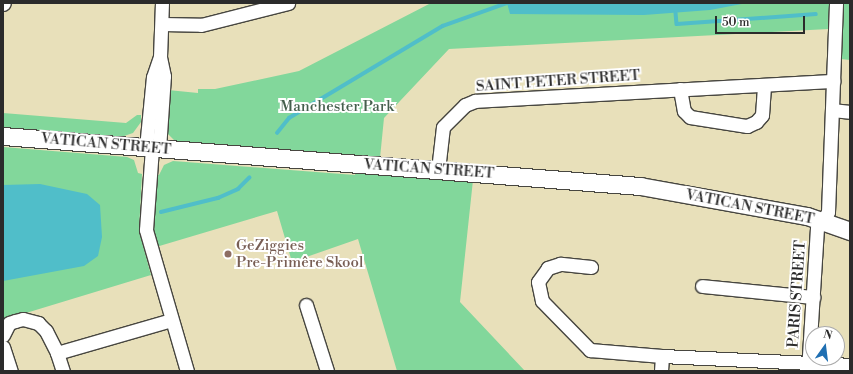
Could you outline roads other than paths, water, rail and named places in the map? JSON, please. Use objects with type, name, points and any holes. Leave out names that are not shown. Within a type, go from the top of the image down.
[{"type":"street","points":[[162,3],[160,57],[153,76],[152,148],[146,230],[187,371]]},
{"type":"street","points":[[162,24],[206,25],[288,3]]},
{"type":"street","name":"PARIS STREET","points":[[809,367],[818,228],[828,212],[836,3]]},
{"type":"street","name":"SAINT PETER STREET","points":[[438,170],[442,131],[471,102],[833,81]]},
{"type":"street","points":[[680,89],[686,115],[742,126],[751,125],[762,115],[764,85]]},
{"type":"street","points":[[832,110],[850,112]]},
{"type":"street","name":"VATICAN STREET","points":[[3,136],[640,186],[807,216],[850,231]]},
{"type":"street","points":[[591,267],[560,264],[548,268],[538,282],[542,301],[590,350],[809,367],[850,365]]},
{"type":"street","points":[[702,286],[813,297]]},
{"type":"street","points":[[306,306],[327,371]]},
{"type":"street","points":[[3,335],[9,323],[23,319],[31,320],[46,331],[57,353],[63,371]]},
{"type":"street","points":[[57,353],[171,320]]},
{"type":"street","points":[[3,347],[11,371]]},
{"type":"street","points":[[661,371],[662,356]]},
{"type":"water","points":[[507,3],[747,3],[710,10],[644,15],[510,14]]},
{"type":"water","points":[[40,184],[87,194],[100,205],[102,237],[98,256],[84,266],[3,281],[3,185]]},
{"type":"waterway","points":[[277,133],[289,118],[443,26],[507,3]]},
{"type":"waterway","points":[[676,13],[677,24],[816,14]]},
{"type":"waterway","points":[[161,212],[218,198],[238,189],[249,178]]},
{"type":"place","name":"GeZiggies Pre-Primêre Skool","points":[[228,254]]},
{"type":"park label","name":"Manchester Park","points":[[337,107]]}]
